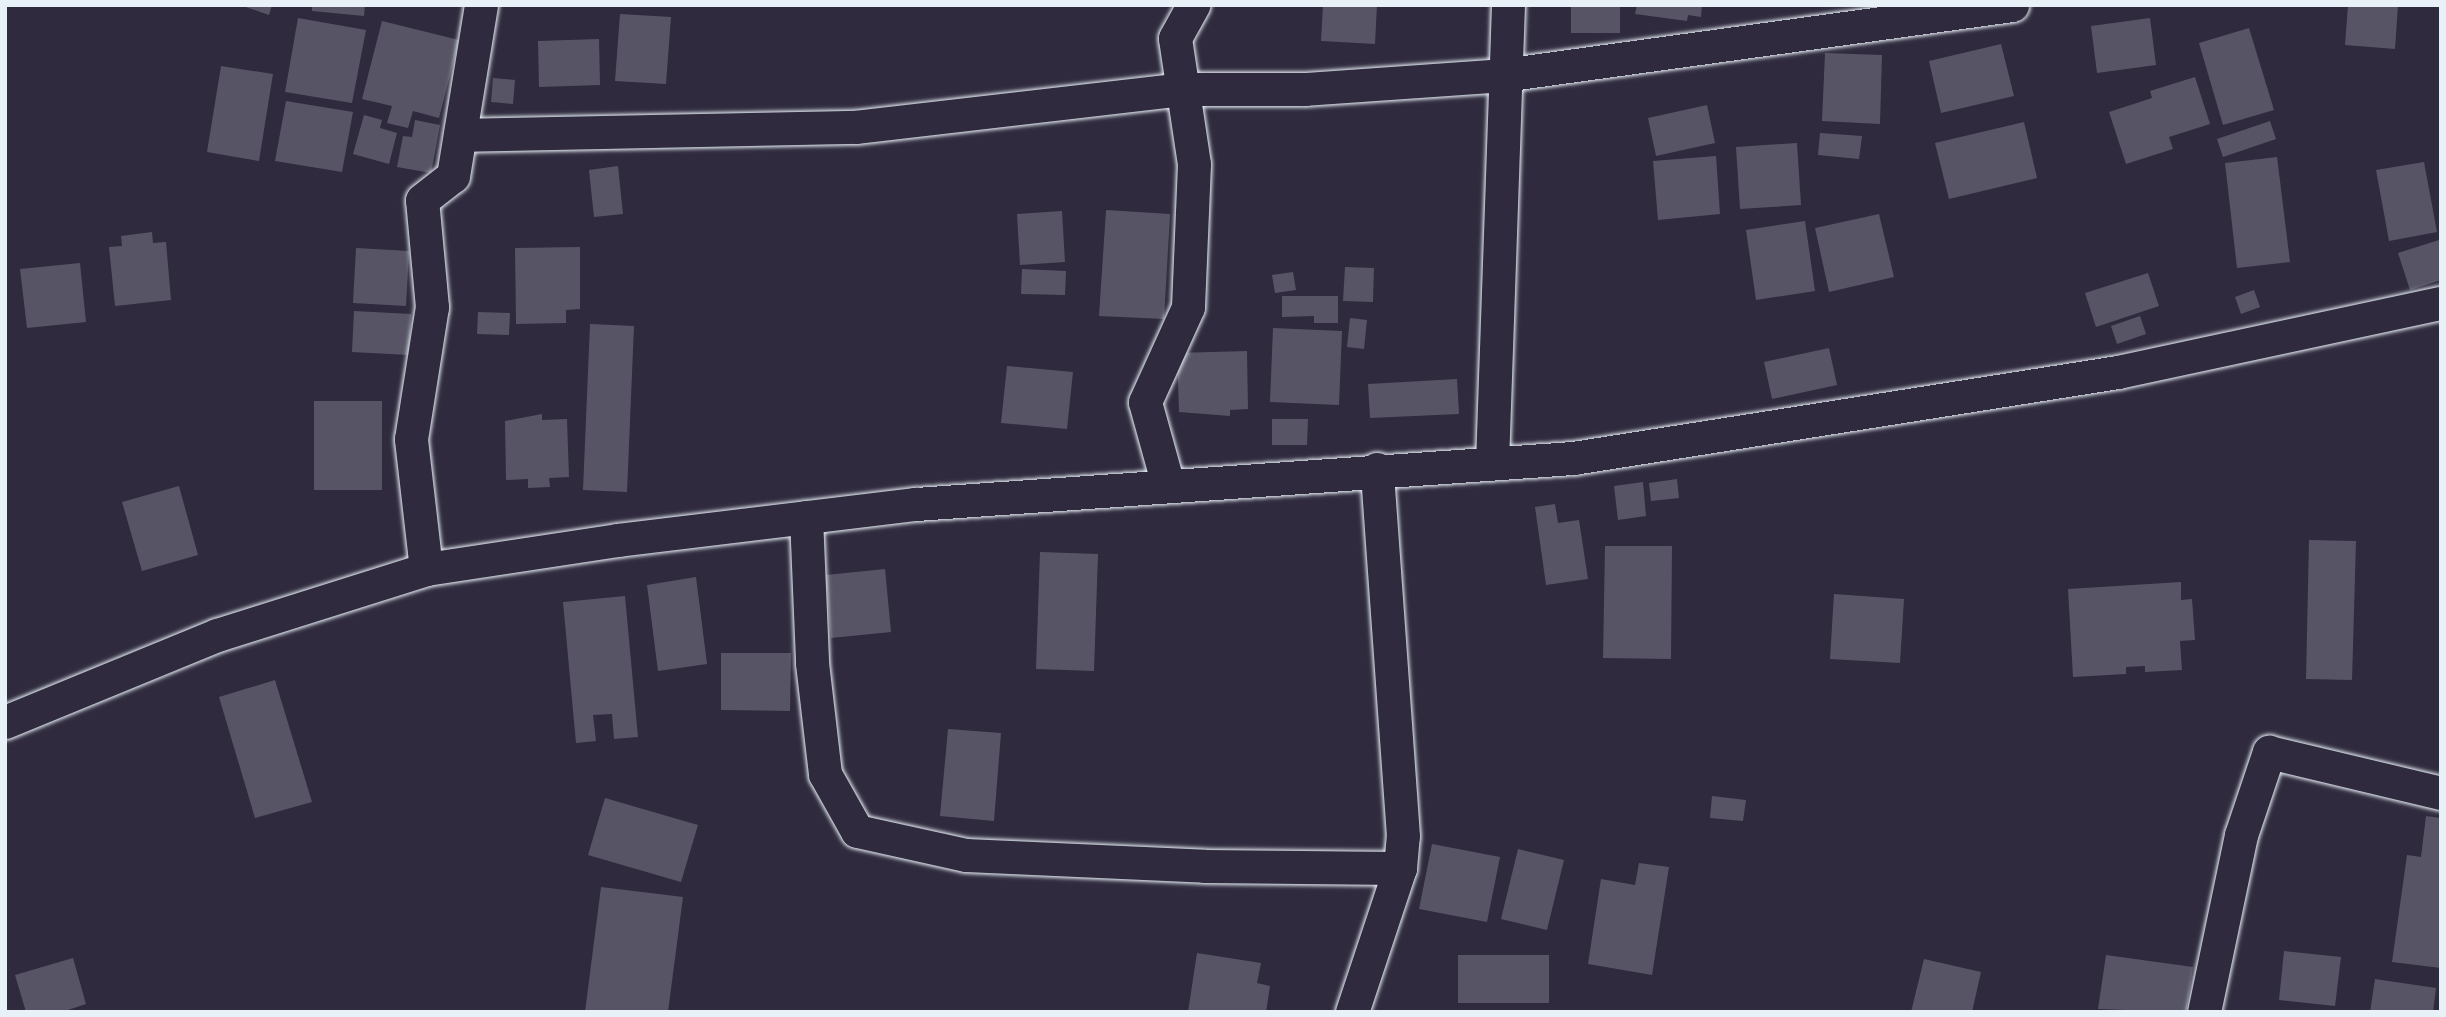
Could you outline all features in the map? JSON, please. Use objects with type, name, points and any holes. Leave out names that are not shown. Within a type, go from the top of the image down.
[{"type":"street","points":[[426,569],[411,439],[432,307],[422,201],[453,176],[481,5]]},
{"type":"street","points":[[1168,485],[1145,402],[1188,307],[1194,164],[1175,38],[1193,5]]},
{"type":"street","points":[[1492,463],[1503,75],[1508,5]]},
{"type":"street","points":[[460,135],[855,127],[1182,89],[1305,89],[1503,75],[2012,5]]},
{"type":"street","points":[[5,722],[217,635],[426,569],[806,517],[1168,485],[1573,458],[2118,372],[2441,303]]},
{"type":"street","points":[[1353,1012],[1400,868],[1403,836],[1377,469]]},
{"type":"street","points":[[806,517],[812,663],[825,774],[857,831],[966,855],[1205,866],[1400,868]]},
{"type":"street","points":[[2204,1012],[2241,835],[2269,752],[2441,793]]},
{"type":"building","points":[[240,5],[272,5],[269,15]]},
{"type":"building","points":[[312,5],[365,5],[364,16],[312,11]]},
{"type":"building","points":[[1323,5],[1377,5],[1375,44],[1321,41]]},
{"type":"building","points":[[1571,5],[1620,5],[1620,33],[1571,33]]},
{"type":"building","points":[[1637,5],[1702,5],[1701,17],[1688,15],[1687,21],[1635,14]]},
{"type":"building","points":[[2348,5],[2398,5],[2395,49],[2345,45]]},
{"type":"building","points":[[620,14],[671,17],[666,84],[615,81]]},
{"type":"building","points":[[298,18],[366,30],[352,103],[285,92]]},
{"type":"building","points":[[2150,18],[2156,65],[2097,73],[2091,26]]},
{"type":"building","points":[[382,21],[459,40],[439,118],[413,111],[408,128],[387,123],[392,106],[362,99]]},
{"type":"building","points":[[2249,28],[2274,110],[2223,125],[2199,43]]},
{"type":"building","points":[[599,39],[600,85],[539,87],[538,41]]},
{"type":"building","points":[[2001,44],[2014,96],[1941,113],[1929,61]]},
{"type":"building","points":[[1825,53],[1882,55],[1880,124],[1822,121]]},
{"type":"building","points":[[221,66],[273,74],[259,161],[207,152]]},
{"type":"building","points":[[2195,77],[2210,124],[2169,137],[2173,149],[2126,164],[2109,112],[2152,98],[2150,91]]},
{"type":"building","points":[[493,78],[515,80],[513,104],[491,102]]},
{"type":"building","points":[[286,101],[353,112],[342,172],[275,161]]},
{"type":"building","points":[[1707,105],[1715,143],[1656,156],[1648,118]]},
{"type":"building","points":[[364,115],[382,120],[380,128],[397,133],[389,164],[353,154]]},
{"type":"building","points":[[415,120],[440,125],[431,173],[397,167],[403,136],[412,137]]},
{"type":"building","points":[[2270,121],[2276,139],[2223,157],[2217,139]]},
{"type":"building","points":[[2024,122],[2037,178],[1949,199],[1935,143]]},
{"type":"building","points":[[1820,133],[1862,136],[1859,159],[1818,155]]},
{"type":"building","points":[[1797,143],[1801,205],[1740,209],[1736,147]]},
{"type":"building","points":[[1716,156],[1720,214],[1658,220],[1653,161]]},
{"type":"building","points":[[2277,157],[2290,262],[2237,268],[2225,163]]},
{"type":"building","points":[[2424,162],[2437,232],[2389,241],[2376,170]]},
{"type":"building","points":[[618,166],[623,214],[594,217],[589,170]]},
{"type":"building","points":[[1106,210],[1170,214],[1164,319],[1099,316]]},
{"type":"building","points":[[1062,211],[1065,262],[1020,265],[1017,214]]},
{"type":"building","points":[[1879,214],[1894,277],[1829,292],[1815,228]]},
{"type":"building","points":[[1805,221],[1815,291],[1756,300],[1746,230]]},
{"type":"building","points":[[152,232],[153,243],[166,242],[171,300],[115,306],[109,247],[122,246],[121,236]]},
{"type":"building","points":[[2439,240],[2441,280],[2410,290],[2398,253]]},
{"type":"building","points":[[580,247],[580,309],[566,310],[566,323],[516,324],[515,248]]},
{"type":"building","points":[[356,248],[409,251],[406,306],[353,303]]},
{"type":"building","points":[[80,263],[86,322],[27,328],[20,269]]},
{"type":"building","points":[[1345,267],[1374,268],[1373,302],[1343,301]]},
{"type":"building","points":[[1022,269],[1066,271],[1065,295],[1021,294]]},
{"type":"building","points":[[1293,272],[1296,290],[1275,293],[1272,275]]},
{"type":"building","points":[[2148,273],[2159,306],[2096,327],[2085,293]]},
{"type":"building","points":[[2254,290],[2260,307],[2241,314],[2235,297]]},
{"type":"building","points":[[1282,296],[1338,296],[1338,323],[1314,323],[1314,316],[1282,317]]},
{"type":"building","points":[[354,311],[411,314],[409,355],[352,352]]},
{"type":"building","points":[[478,312],[510,313],[509,335],[477,334]]},
{"type":"building","points":[[2140,316],[2146,334],[2117,344],[2111,326]]},
{"type":"building","points":[[1350,318],[1367,320],[1364,349],[1347,347]]},
{"type":"building","points":[[590,324],[634,326],[627,492],[583,490]]},
{"type":"building","points":[[1273,328],[1342,331],[1339,405],[1270,402]]},
{"type":"building","points":[[1829,348],[1837,385],[1772,399],[1764,362]]},
{"type":"building","points":[[1247,351],[1248,409],[1230,410],[1230,416],[1179,412],[1177,353]]},
{"type":"building","points":[[1007,366],[1073,372],[1067,429],[1001,423]]},
{"type":"building","points":[[1457,379],[1459,414],[1370,418],[1368,384]]},
{"type":"building","points":[[314,401],[382,401],[382,490],[314,490]]},
{"type":"building","points":[[542,414],[542,420],[567,419],[569,477],[549,478],[550,487],[528,488],[528,479],[506,480],[505,421]]},
{"type":"building","points":[[1272,419],[1308,419],[1307,445],[1272,445]]},
{"type":"building","points":[[1677,479],[1679,498],[1651,501],[1649,483]]},
{"type":"building","points":[[1643,482],[1646,516],[1618,520],[1614,486]]},
{"type":"building","points":[[179,486],[198,555],[142,571],[122,502]]},
{"type":"building","points":[[1555,504],[1558,523],[1579,520],[1588,579],[1546,585],[1535,507]]},
{"type":"building","points":[[2309,540],[2356,541],[2352,680],[2306,679]]},
{"type":"building","points":[[1605,546],[1672,546],[1671,659],[1603,658]]},
{"type":"building","points":[[1040,552],[1098,554],[1094,671],[1036,669]]},
{"type":"building","points":[[885,569],[891,632],[831,638],[826,575]]},
{"type":"building","points":[[696,577],[707,664],[658,671],[647,585]]},
{"type":"building","points":[[2181,582],[2181,600],[2192,599],[2195,640],[2180,641],[2182,670],[2145,672],[2145,666],[2126,667],[2126,674],[2073,677],[2068,589]]},
{"type":"building","points":[[1834,594],[1904,599],[1900,663],[1830,659]]},
{"type":"building","points":[[625,596],[638,737],[614,739],[612,714],[593,715],[596,741],[576,743],[563,602]]},
{"type":"building","points":[[721,653],[791,653],[790,711],[721,710]]},
{"type":"building","points":[[275,680],[312,802],[255,818],[219,697]]},
{"type":"building","points":[[948,729],[1001,733],[994,821],[940,816]]},
{"type":"building","points":[[1712,796],[1746,800],[1743,821],[1710,818]]},
{"type":"building","points":[[605,798],[698,825],[681,882],[588,855]]},
{"type":"building","points":[[2426,816],[2441,818],[2441,968],[2392,962],[2407,855],[2421,857]]},
{"type":"building","points":[[1432,844],[1500,857],[1487,922],[1419,909]]},
{"type":"building","points":[[1518,849],[1564,860],[1547,930],[1501,919]]},
{"type":"building","points":[[1639,863],[1669,867],[1652,975],[1588,964],[1601,879],[1635,885]]},
{"type":"building","points":[[601,887],[683,897],[668,1012],[585,1012]]},
{"type":"building","points":[[2284,951],[2341,957],[2335,1006],[2279,1000]]},
{"type":"building","points":[[1197,953],[1261,963],[1257,983],[1270,986],[1266,1012],[1188,1012]]},
{"type":"building","points":[[1458,955],[1549,955],[1549,1003],[1458,1003]]},
{"type":"building","points":[[2106,955],[2193,967],[2186,1012],[2098,1009]]},
{"type":"building","points":[[73,958],[86,1004],[62,1012],[26,1012],[15,975]]},
{"type":"building","points":[[1924,959],[1981,972],[1972,1012],[1911,1012]]},
{"type":"building","points":[[2375,979],[2436,988],[2433,1012],[2370,1012]]}]
